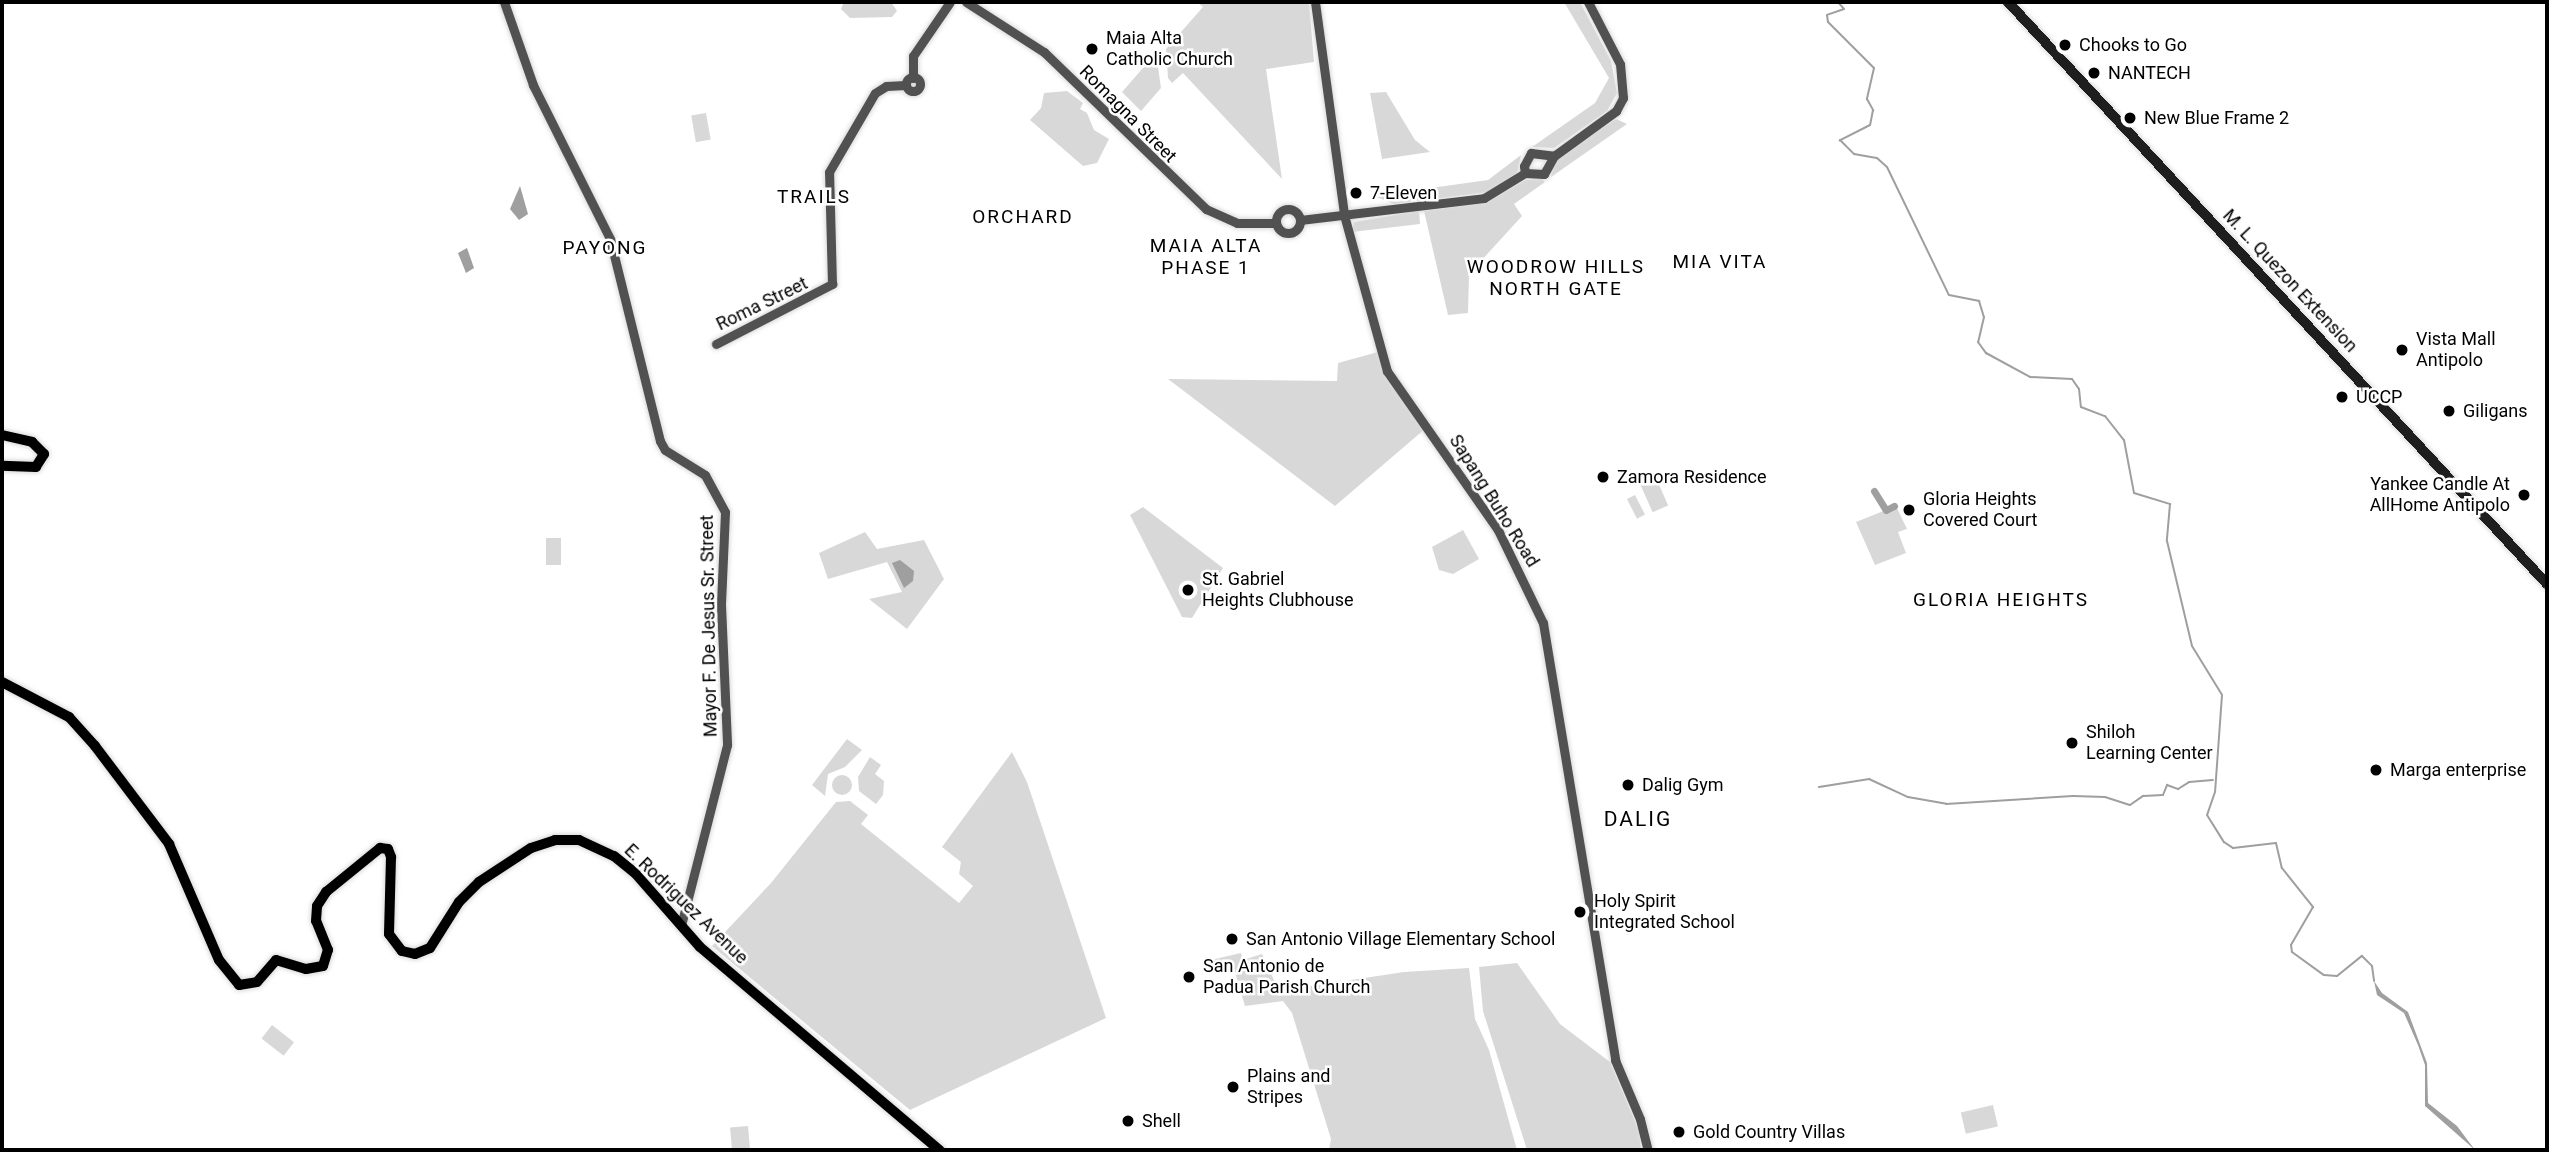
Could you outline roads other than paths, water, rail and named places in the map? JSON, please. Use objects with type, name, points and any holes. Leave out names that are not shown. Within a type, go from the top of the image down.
[{"type":"main road","name":"M. L. Quezon Extension","points":[[2008,2],[2547,584]]},
{"type":"main road","points":[[2,435],[32,442],[44,454],[36,467],[2,466]]},
{"type":"main road","name":"E. Rodriguez Avenue","points":[[2,682],[69,717],[95,746],[169,844],[219,960],[240,985],[257,982],[276,960],[306,969],[323,966],[328,950],[316,921],[317,906],[326,892],[380,848],[388,849],[391,857],[389,934],[407,953],[430,948],[451,913],[479,882],[531,848],[555,840],[579,840],[614,856],[700,947],[939,1150]]},
{"type":"street","name":"Mayor F. De Jesus Sr. Street","points":[[504,2],[533,85],[610,239],[660,441],[665,450],[705,475],[725,512],[721,605],[727,745],[681,925]]},
{"type":"street","name":"Roma Street","points":[[716,344],[832,284],[829,172],[875,93],[886,86],[909,81],[913,56],[950,2]]},
{"type":"street","name":"Romagna Street","points":[[966,2],[1044,52],[1206,209],[1237,223],[1276,223]]},
{"type":"street","name":"Sapang Buho Road","points":[[1315,2],[1344,215],[1392,383],[1432,430],[1498,530],[1543,623],[1615,1060],[1648,1150]]},
{"type":"street","points":[[1300,220],[1484,198],[1525,173],[1544,173],[1553,156],[1616,111],[1623,98],[1620,64],[1588,2]]},
{"type":"street","points":[[1525,173],[1524,166],[1531,153],[1553,156]]},
{"type":"street","points":[[1286,210],[1294,211],[1300,220],[1292,233],[1280,230],[1276,223],[1286,210]]},
{"type":"waterway","points":[[1838,2],[1844,9],[1827,15],[1828,22],[1874,68],[1867,99],[1873,110],[1870,125],[1840,140],[1854,154],[1877,158],[1887,167],[1949,295],[1979,301],[1984,317],[1978,342],[1986,353],[2030,377],[2072,379],[2079,389],[2081,407],[2105,416],[2124,440],[2134,493],[2170,504],[2167,541],[2192,646],[2222,695],[2215,792],[2207,815],[2224,842],[2233,848],[2276,843],[2282,868],[2313,907],[2291,945],[2292,952],[2324,975],[2337,976],[2362,956],[2372,966],[2374,981]]},
{"type":"waterway","points":[[1874,491],[1886,510],[1894,506]]},
{"type":"waterway","points":[[1819,787],[1869,779],[1908,797],[1946,804],[2073,796],[2105,797],[2130,805],[2143,796],[2163,795],[2167,785],[2178,789],[2189,782],[2213,780]]},
{"type":"place","name":"Chooks to Go","points":[[2065,45]]},
{"type":"place","name":"Maia Alta Catholic Church","points":[[1092,49]]},
{"type":"place","name":"NANTECH","points":[[2094,73]]},
{"type":"place","name":"New Blue Frame 2","points":[[2130,118]]},
{"type":"place","name":"7-Eleven","points":[[1356,193]]},
{"type":"place","name":"Vista Mall Antipolo","points":[[2402,350]]},
{"type":"place","name":"UCCP","points":[[2342,397]]},
{"type":"place","name":"Giligans","points":[[2449,411]]},
{"type":"place","name":"Zamora Residence","points":[[1603,477]]},
{"type":"place","name":"Yankee Candle At AllHome Antipolo","points":[[2524,495]]},
{"type":"place","name":"Gloria Heights Covered Court","points":[[1909,510]]},
{"type":"place","name":"St. Gabriel Heights Clubhouse","points":[[1188,590]]},
{"type":"place","name":"Shiloh Learning Center","points":[[2072,743]]},
{"type":"place","name":"Marga enterprise","points":[[2376,770]]},
{"type":"place","name":"Dalig Gym","points":[[1628,785]]},
{"type":"place","name":"Holy Spirit Integrated School","points":[[1580,912]]},
{"type":"place","name":"San Antonio Village Elementary School","points":[[1232,939]]},
{"type":"place","name":"San Antonio de Padua Parish Church","points":[[1189,977]]},
{"type":"place","name":"Plains and Stripes","points":[[1233,1087]]},
{"type":"place","name":"Shell","points":[[1128,1121]]},
{"type":"place","name":"Gold Country Villas","points":[[1679,1132]]},
{"type":"district","name":"TRAILS","points":[[814,197]]},
{"type":"district","name":"ORCHARD","points":[[1023,217]]},
{"type":"district","name":"PAYONG","points":[[605,248]]},
{"type":"district","name":"MAIA ALTA PHASE 1","points":[[1206,257]]},
{"type":"district","name":"MIA VITA","points":[[1720,262]]},
{"type":"district","name":"WOODROW HILLS NORTH GATE","points":[[1556,278]]},
{"type":"district","name":"GLORIA HEIGHTS","points":[[2001,600]]},
{"type":"district","name":"DALIG","points":[[1638,819]]}]
